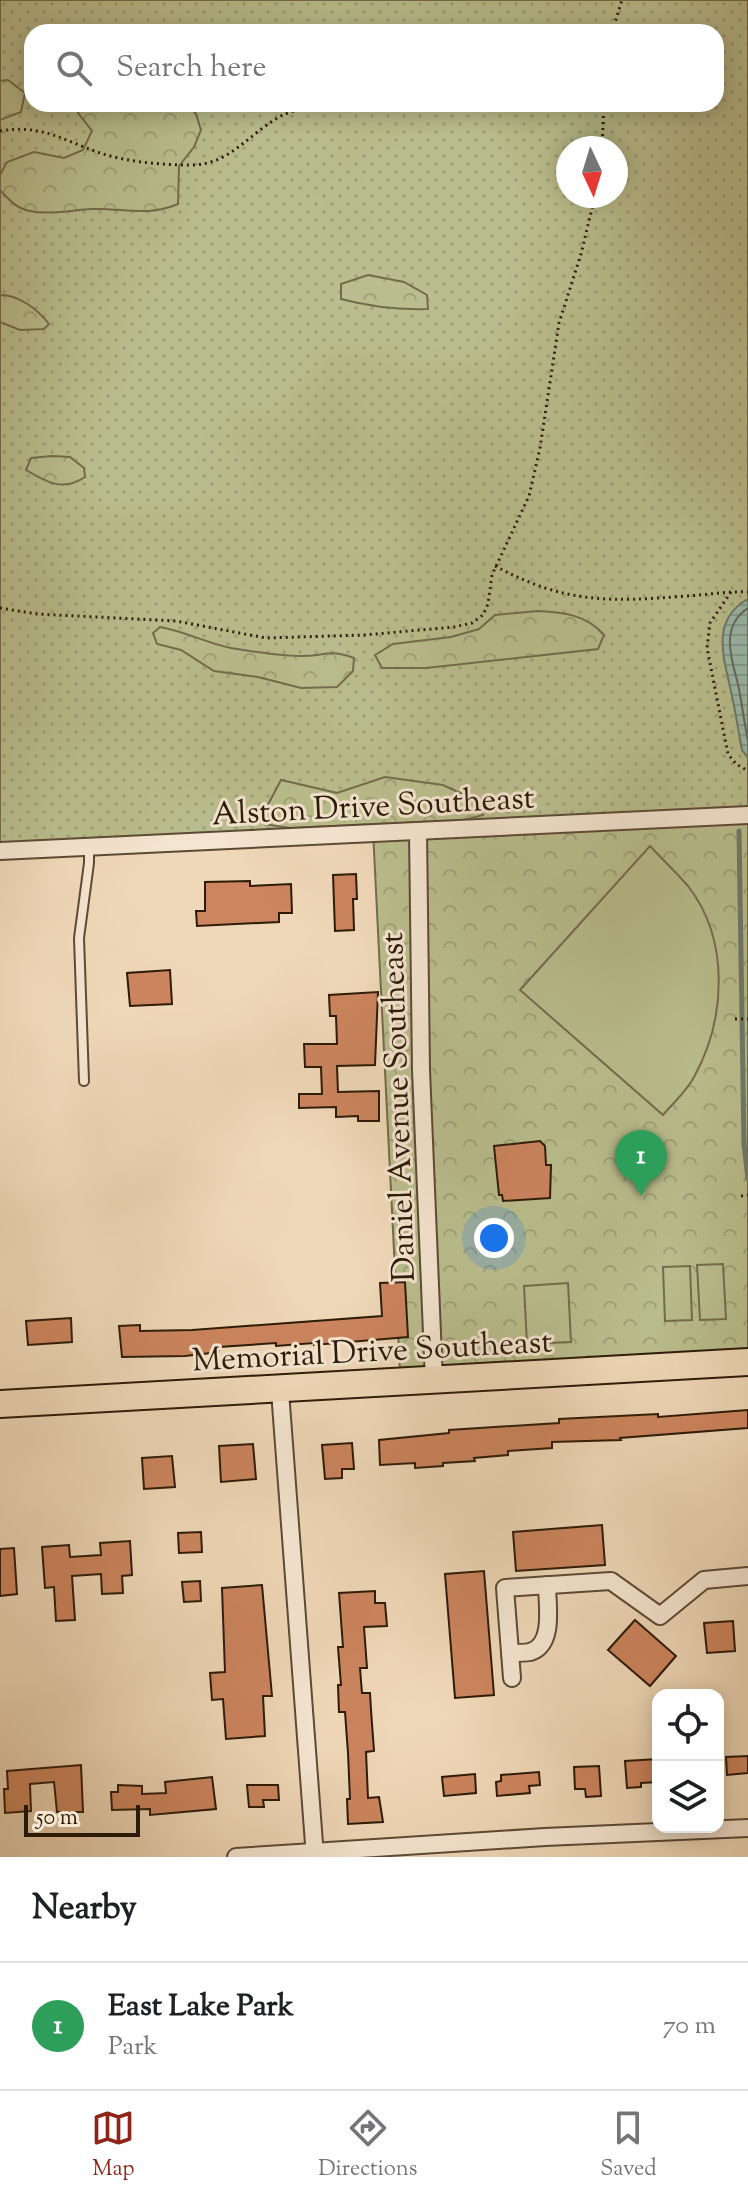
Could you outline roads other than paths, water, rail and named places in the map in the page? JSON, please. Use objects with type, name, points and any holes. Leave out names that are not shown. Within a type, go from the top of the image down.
[{"type":"main road","name":"Memorial Drive Southeast","points":[[0,1404],[280,1391],[748,1362]]},
{"type":"street","name":"Alston Drive Southeast","points":[[0,851],[748,815]]},
{"type":"street","name":"Daniel Avenue Southeast","points":[[418,831],[421,1070],[434,1381]]},
{"type":"street","points":[[280,1391],[315,1854]]},
{"type":"street","points":[[512,1678],[505,1588],[611,1581],[660,1616],[704,1580],[748,1576]]},
{"type":"street","points":[[510,1653],[532,1651],[542,1645],[548,1625],[547,1585]]},
{"type":"street","points":[[236,1857],[748,1828]]},
{"type":"lane","points":[[84,1081],[79,938],[89,848]]},
{"type":"water","points":[[746,600],[748,758],[742,750],[723,651],[724,628],[728,618]]},
{"type":"waterway","points":[[739,831],[744,1144],[748,1179]]},
{"type":"place","name":"East Lake Park","points":[[641,1196]]}]
